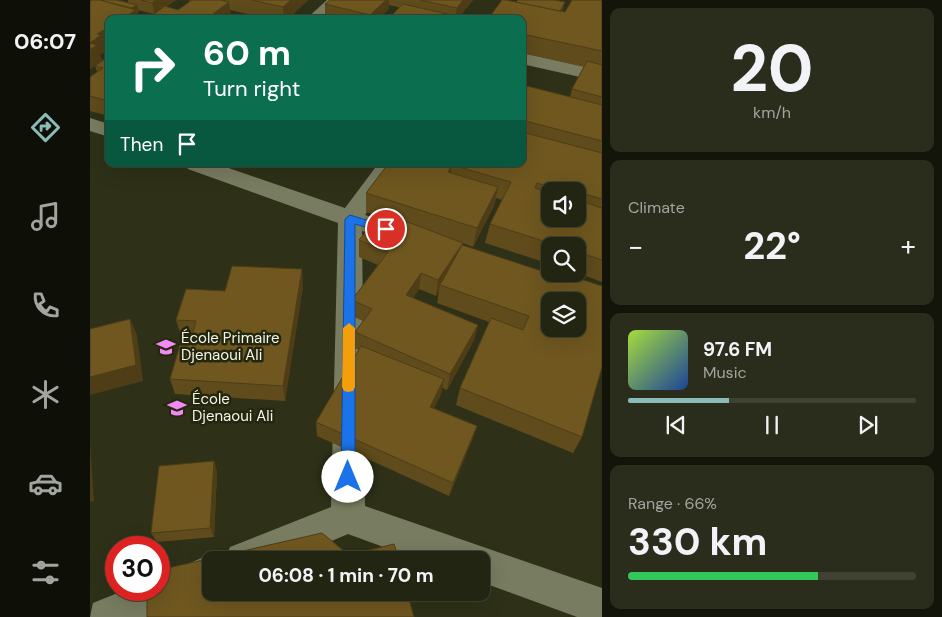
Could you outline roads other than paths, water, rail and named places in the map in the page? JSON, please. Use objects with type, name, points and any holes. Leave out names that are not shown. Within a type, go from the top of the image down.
[{"type":"street","points":[[319,15],[336,0]]},
{"type":"street","points":[[526,59],[602,76]]},
{"type":"street","points":[[90,124],[105,130]]},
{"type":"street","points":[[204,167],[350,219],[424,241]]},
{"type":"street","points":[[348,517],[350,219],[387,167]]},
{"type":"street","points":[[266,551],[348,517],[444,551]]},
{"type":"street","points":[[490,567],[602,606]]},
{"type":"street","points":[[107,617],[202,577]]},
{"type":"place","name":"École Primaire Djenaoui Ali","points":[[166,347]]},
{"type":"place","name":"École Djenaoui Ali","points":[[177,408]]}]
